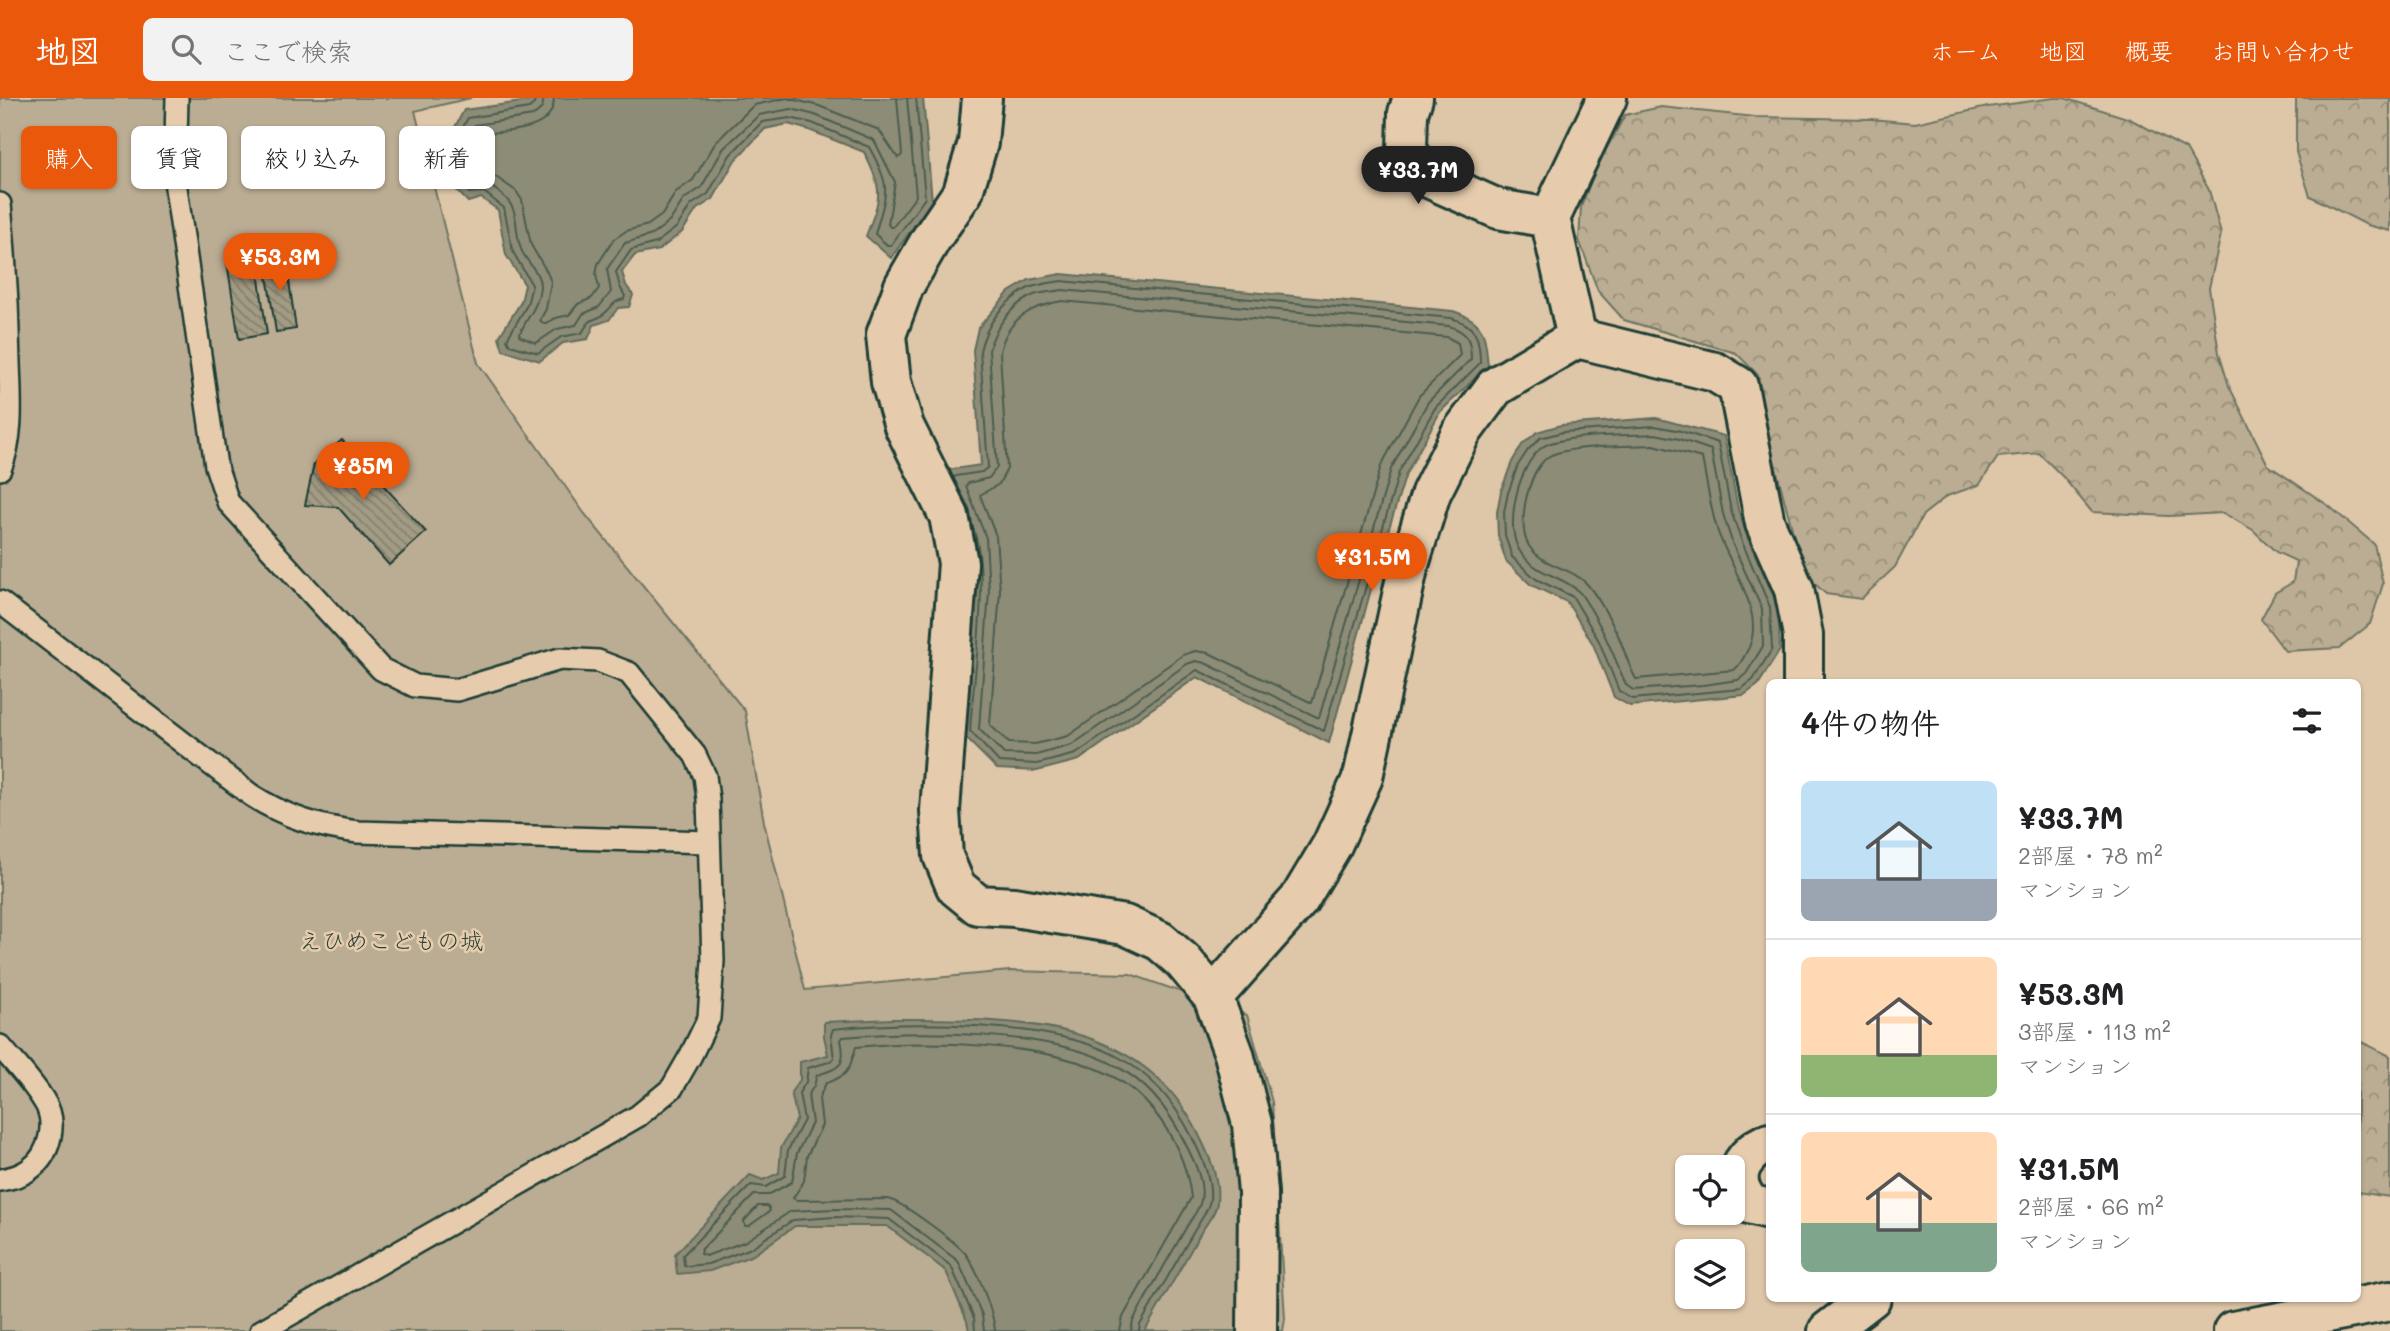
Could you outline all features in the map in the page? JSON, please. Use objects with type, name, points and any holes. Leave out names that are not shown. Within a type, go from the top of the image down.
[{"type":"street","points":[[982,98],[978,143],[963,192],[905,286],[886,335],[891,382],[905,426],[949,516],[958,563],[940,811],[943,856],[956,887],[978,905],[1014,907],[1125,925],[1160,941],[1183,961],[1213,997],[1234,1054],[1252,1124],[1258,1193],[1257,1331]]},
{"type":"street","points":[[1413,98],[1408,114],[1407,150],[1424,176],[1498,209],[1550,218]]},
{"type":"street","points":[[1577,338],[1550,218],[1607,98]]},
{"type":"street","points":[[1213,997],[1299,900],[1332,845],[1363,777],[1408,568],[1431,493],[1461,433],[1495,387],[1577,338],[1716,372],[1738,386],[1765,523],[1794,589],[1803,635],[1803,679]]},
{"type":"street","points":[[1766,1144],[1744,1161],[1738,1182],[1749,1204],[1766,1208]]},
{"type":"street","points":[[2233,1331],[2390,1301]]},
{"type":"street","points":[[1828,1331],[1866,1302]]},
{"type":"lane","points":[[177,98],[175,181],[216,466],[228,502],[381,669],[415,686],[457,690],[560,659],[598,661],[629,673],[695,755],[705,776],[713,961],[709,1018],[672,1088],[638,1115],[261,1331]]},
{"type":"lane","points":[[0,204],[8,282],[10,398],[6,455],[0,470]]},
{"type":"lane","points":[[0,602],[251,795],[272,809],[312,825],[358,832],[709,842]]},
{"type":"lane","points":[[0,1046],[46,1103],[50,1127],[50,1139],[39,1162],[18,1176],[0,1180]]},
{"type":"green space","name":"えひめこどもの城","points":[[0,98],[471,98],[415,111],[419,126],[399,126],[399,189],[434,189],[478,363],[584,513],[745,711],[764,822],[805,990],[1010,971],[1130,974],[1247,1015],[1272,1102],[1285,1319],[1283,1331],[0,1331]]},
{"type":"green space","points":[[2064,98],[2130,119],[2186,149],[2209,190],[2221,234],[2209,288],[2219,353],[2229,386],[2268,465],[2329,506],[2374,544],[2383,584],[2370,624],[2340,648],[2285,651],[2261,619],[2275,593],[2293,582],[2296,561],[2276,552],[2253,530],[2223,513],[2169,516],[2092,512],[2039,453],[1998,457],[1979,485],[1947,496],[1923,515],[1895,567],[1861,599],[1826,594],[1804,574],[1771,449],[1758,375],[1736,353],[1624,320],[1598,291],[1579,240],[1581,207],[1597,166],[1625,115],[1661,107],[1755,117],[1871,119],[1915,123],[1988,107]]},
{"type":"green space","points":[[2296,98],[2390,98],[2390,231],[2367,225],[2310,196],[2296,152]]},
{"type":"green space","points":[[2361,1042],[2390,1056],[2390,1197],[2361,1193]]},
{"type":"water","points":[[551,98],[923,98],[932,201],[891,258],[866,236],[878,193],[875,176],[864,152],[788,124],[765,129],[735,160],[713,199],[697,209],[682,232],[659,250],[635,255],[622,272],[633,295],[629,307],[618,308],[609,320],[594,325],[588,339],[563,343],[540,361],[503,350],[499,337],[521,302],[525,285],[506,255],[498,210],[481,198],[468,202],[456,189],[495,189],[495,126],[456,126],[464,110]]},
{"type":"water","points":[[1061,274],[1453,311],[1472,319],[1481,330],[1488,366],[1440,412],[1406,474],[1379,560],[1329,743],[1197,677],[1079,760],[1037,771],[997,769],[962,734],[947,470],[981,465],[973,350],[978,328],[1009,292],[1029,280]]},
{"type":"water","points":[[1656,418],[1724,436],[1738,509],[1748,539],[1778,606],[1780,650],[1758,685],[1744,695],[1630,706],[1614,697],[1593,644],[1567,602],[1531,585],[1506,561],[1498,536],[1497,512],[1501,491],[1522,445],[1537,432],[1561,425]]},
{"type":"water","points":[[893,1019],[981,1020],[1066,1031],[1105,1044],[1140,1064],[1171,1092],[1197,1131],[1209,1157],[1217,1183],[1217,1202],[1213,1214],[1145,1331],[969,1331],[946,1271],[887,1226],[795,1226],[753,1255],[710,1271],[677,1274],[675,1254],[750,1175],[763,1180],[779,1173],[781,1148],[797,1119],[791,1092],[800,1080],[800,1062],[828,1055],[824,1022]]},
{"type":"building","points":[[285,254],[296,329],[276,332],[264,257]]},
{"type":"building","points":[[256,258],[267,334],[239,339],[227,262]]},
{"type":"building","points":[[342,440],[426,532],[389,565],[338,507],[305,505],[314,464]]}]
